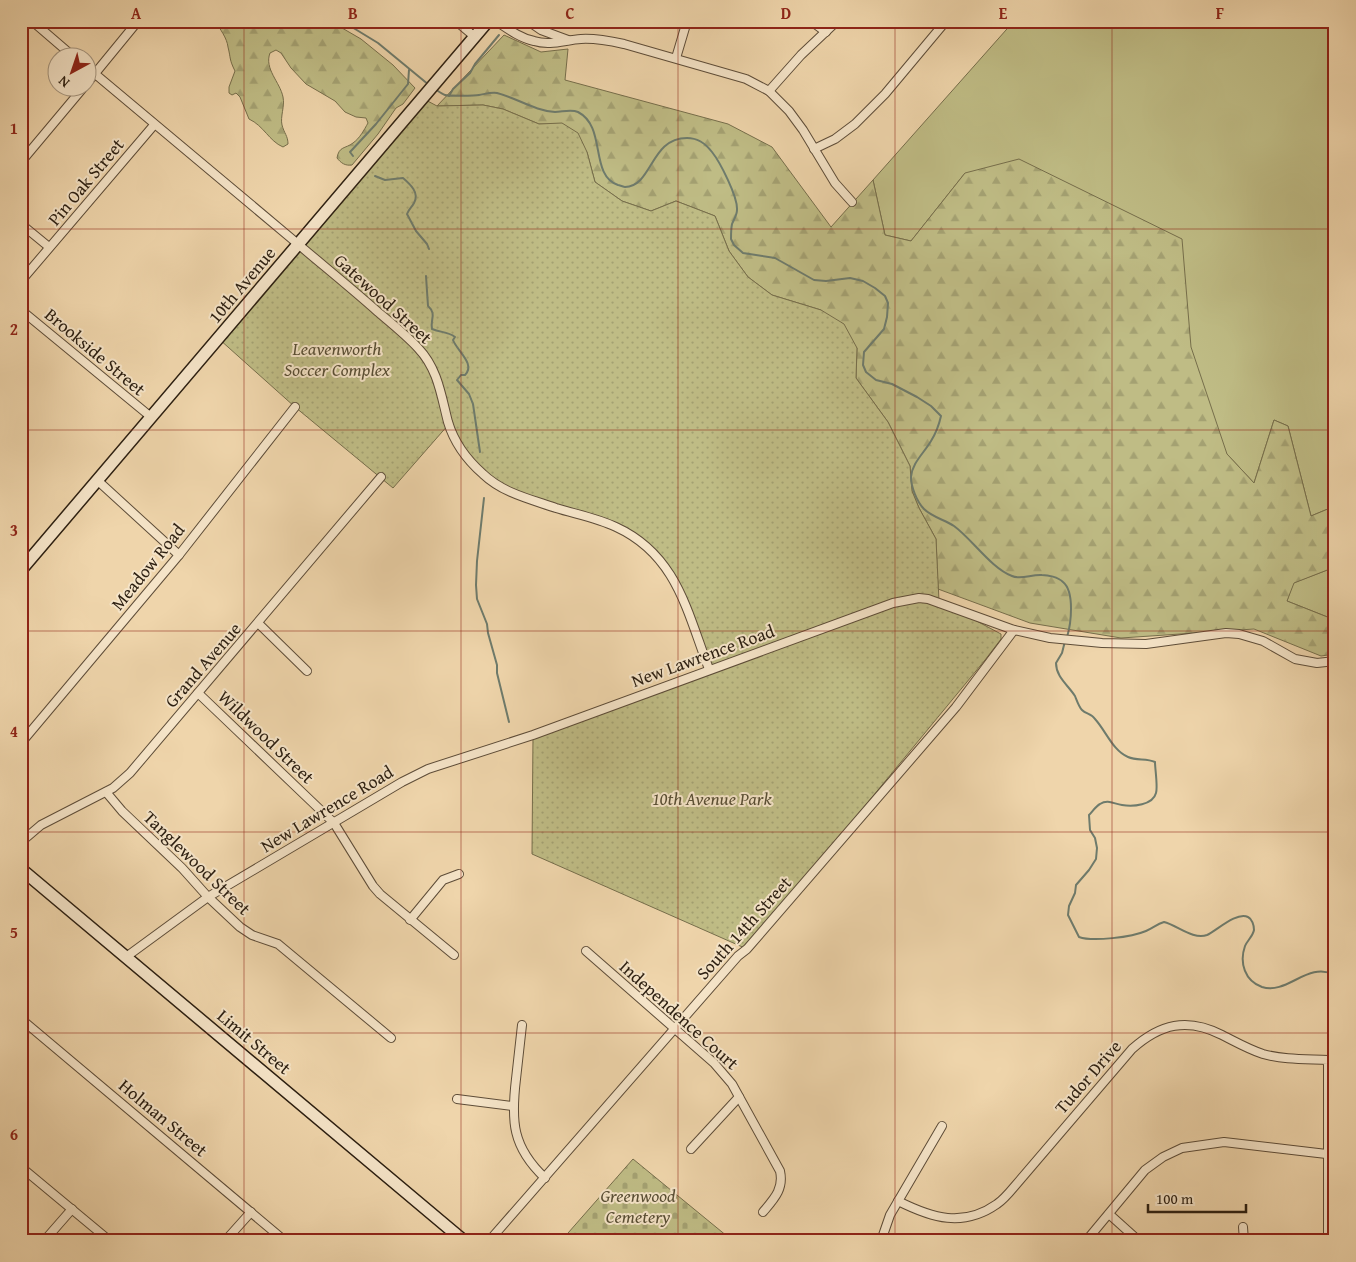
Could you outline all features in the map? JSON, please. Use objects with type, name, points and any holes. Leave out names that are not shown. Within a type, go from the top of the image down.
[{"type":"street","points":[[21,26],[25,21]]},
{"type":"street","points":[[32,21],[63,48]]},
{"type":"street","points":[[98,70],[138,21]]},
{"type":"street","points":[[456,21],[475,37]]},
{"type":"street","name":"10th Avenue","points":[[21,570],[488,21]]},
{"type":"street","points":[[496,21],[516,34],[534,42],[548,44],[582,39],[606,40],[746,79],[769,91],[789,111],[803,130],[834,184],[852,202]]},
{"type":"street","points":[[528,21],[541,30],[570,41]]},
{"type":"street","points":[[676,58],[687,21]]},
{"type":"street","points":[[811,21],[826,32]]},
{"type":"street","points":[[769,91],[801,55],[837,21]]},
{"type":"street","points":[[814,149],[835,139],[855,124],[885,94],[946,21]]},
{"type":"street","name":"Gatewood Street","points":[[98,77],[369,304],[420,350],[438,380],[449,424],[457,443],[470,462],[485,476],[509,492],[615,527],[645,545],[659,558],[671,574],[682,595],[709,669]]},
{"type":"street","points":[[21,162],[75,98]]},
{"type":"street","name":"Pin Oak Street","points":[[21,281],[154,125]]},
{"type":"street","points":[[21,224],[49,247]]},
{"type":"street","name":"Brookside Street","points":[[21,310],[150,417]]},
{"type":"street","name":"Meadow Road","points":[[21,743],[179,555],[295,407]]},
{"type":"street","name":"Grand Avenue","points":[[21,842],[47,821],[106,792],[130,773],[259,624],[381,477]]},
{"type":"street","points":[[97,480],[179,555]]},
{"type":"street","name":"New Lawrence Road","points":[[126,957],[208,897],[402,782],[428,769],[533,735],[893,603],[919,598],[939,601],[1014,630],[1050,638],[1102,643],[1146,644],[1226,633],[1239,634],[1263,641],[1295,659],[1317,663],[1335,661]]},
{"type":"street","points":[[259,624],[307,671]]},
{"type":"street","name":"South 14th Street","points":[[489,1241],[738,956],[754,942],[956,707],[1014,630]]},
{"type":"street","name":"Wildwood Street","points":[[198,693],[334,823],[373,886],[410,920],[454,955]]},
{"type":"street","name":"Tanglewood Street","points":[[106,792],[128,817],[240,927],[252,935],[278,944],[391,1038]]},
{"type":"street","name":"Limit Street","points":[[21,870],[464,1241]]},
{"type":"street","points":[[410,920],[443,880],[459,874]]},
{"type":"street","name":"Independence Court","points":[[586,951],[724,1073],[780,1171],[782,1178],[779,1192],[764,1212]]},
{"type":"street","name":"Holman Street","points":[[21,1018],[285,1241]]},
{"type":"street","name":"Tudor Drive","points":[[898,1201],[916,1210],[946,1218],[962,1218],[979,1214],[998,1204],[1132,1049],[1145,1037],[1160,1029],[1174,1025],[1187,1024],[1210,1029],[1248,1049],[1277,1058],[1328,1060],[1331,1155]]},
{"type":"street","points":[[522,1025],[512,1106],[513,1120],[516,1136],[523,1152],[533,1167],[545,1178]]},
{"type":"street","points":[[691,1149],[739,1097]]},
{"type":"street","points":[[457,1099],[512,1106]]},
{"type":"street","points":[[881,1241],[890,1215],[942,1126]]},
{"type":"street","points":[[1086,1241],[1145,1170],[1163,1157],[1182,1148],[1224,1142],[1331,1155],[1328,1241]]},
{"type":"street","points":[[21,1167],[110,1241]]},
{"type":"street","points":[[44,1241],[72,1209]]},
{"type":"street","points":[[225,1241],[251,1212]]},
{"type":"street","points":[[1109,1214],[1139,1241]]},
{"type":"street","points":[[1243,1227],[1244,1241]]},
{"type":"green space","points":[[215,21],[330,21],[361,39],[393,65],[415,88],[403,104],[396,108],[378,134],[352,165],[345,165],[337,158],[338,154],[360,136],[368,123],[366,118],[356,117],[345,112],[335,101],[306,84],[291,68],[281,53],[276,50],[270,53],[269,65],[283,97],[282,122],[288,144],[283,147],[274,141],[259,125],[249,119],[240,97],[236,93],[232,95],[229,93],[229,87],[235,71],[226,40]]},
{"type":"green space","points":[[1014,21],[1335,21],[1335,506],[1311,516],[1288,426],[1274,420],[1254,483],[965,173],[911,241],[885,235],[873,180]]},
{"type":"green space","points":[[504,35],[541,52],[568,49],[565,80],[728,124],[772,147],[831,227],[873,180],[885,235],[911,241],[965,173],[1019,159],[1182,239],[1191,347],[1227,454],[1254,483],[1274,420],[1288,426],[1311,516],[1335,506],[1335,567],[1294,583],[1287,601],[1335,620],[1335,654],[1321,656],[1254,629],[1121,638],[1030,623],[938,589],[936,539],[912,491],[910,466],[888,422],[856,378],[857,348],[821,310],[772,295],[748,277],[729,251],[715,216],[676,201],[651,211],[622,201],[595,182],[587,152],[562,124],[539,124],[503,109],[483,105],[437,106]]},
{"type":"green space","points":[[422,98],[437,106],[483,105],[503,109],[539,124],[562,123],[578,133],[587,152],[595,182],[622,201],[651,211],[676,201],[715,216],[729,251],[748,277],[772,295],[821,310],[844,324],[857,348],[856,378],[888,422],[910,466],[912,491],[936,539],[939,601],[1001,634],[1001,639],[985,660],[747,949],[532,854],[533,735],[709,669],[671,574],[631,535],[501,488],[470,462],[449,424],[393,488],[295,407],[219,339]]},
{"type":"green space","points":[[1335,567],[1335,620],[1287,601],[1293,583]]},
{"type":"green space","name":"Greenwood Cemetery","points":[[633,1159],[733,1241],[561,1241]]},
{"type":"waterway","points":[[342,21],[378,43],[429,85]]},
{"type":"waterway","points":[[449,96],[453,89],[470,73],[499,35]]},
{"type":"waterway","points":[[353,156],[350,152],[376,124],[408,84],[409,70]]},
{"type":"waterway","points":[[435,89],[447,95],[472,96],[497,93],[548,111],[578,112],[587,119],[592,128],[600,161],[609,180],[624,187],[634,185],[641,179],[659,153],[675,140],[687,138],[698,140],[712,152],[724,171],[732,189],[737,210],[732,224],[731,239],[734,245],[743,253],[775,258],[814,280],[826,281],[850,278],[863,281],[885,296],[888,303],[887,317],[884,329],[864,352],[863,365],[866,372],[876,380],[892,384],[917,397],[931,406],[941,416],[934,435],[912,472],[912,485],[921,506],[927,512],[954,526],[1004,572],[1015,577],[1047,575],[1061,580],[1067,587],[1071,600],[1071,617],[1067,637]]},
{"type":"waterway","points":[[375,176],[385,180],[403,178],[411,186],[415,192],[416,199],[407,214],[429,249]]},
{"type":"waterway","points":[[426,276],[428,306],[433,314],[432,329],[455,337],[453,340],[467,362],[468,371],[457,380],[469,394],[473,404],[480,452]]},
{"type":"waterway","points":[[484,498],[477,561],[477,599],[487,624],[509,722]]},
{"type":"waterway","points":[[1065,641],[1062,653],[1056,663],[1060,677],[1075,696],[1080,707],[1094,717],[1118,750],[1131,758],[1155,762],[1157,782],[1156,793],[1147,803],[1132,806],[1106,802],[1099,805],[1089,815],[1090,830],[1095,838],[1097,848],[1096,859],[1076,885],[1068,915],[1079,937],[1093,939],[1122,937],[1146,931],[1164,922],[1196,936],[1202,936],[1207,935],[1233,919],[1243,916],[1251,919],[1254,930],[1243,952],[1243,965],[1248,976],[1256,984],[1262,987],[1280,987],[1315,972],[1335,975]]},
{"type":"park label","name":"Leavenworth Soccer Complex","points":[[337,359]]},
{"type":"park label","name":"10th Avenue Park","points":[[712,799]]}]
